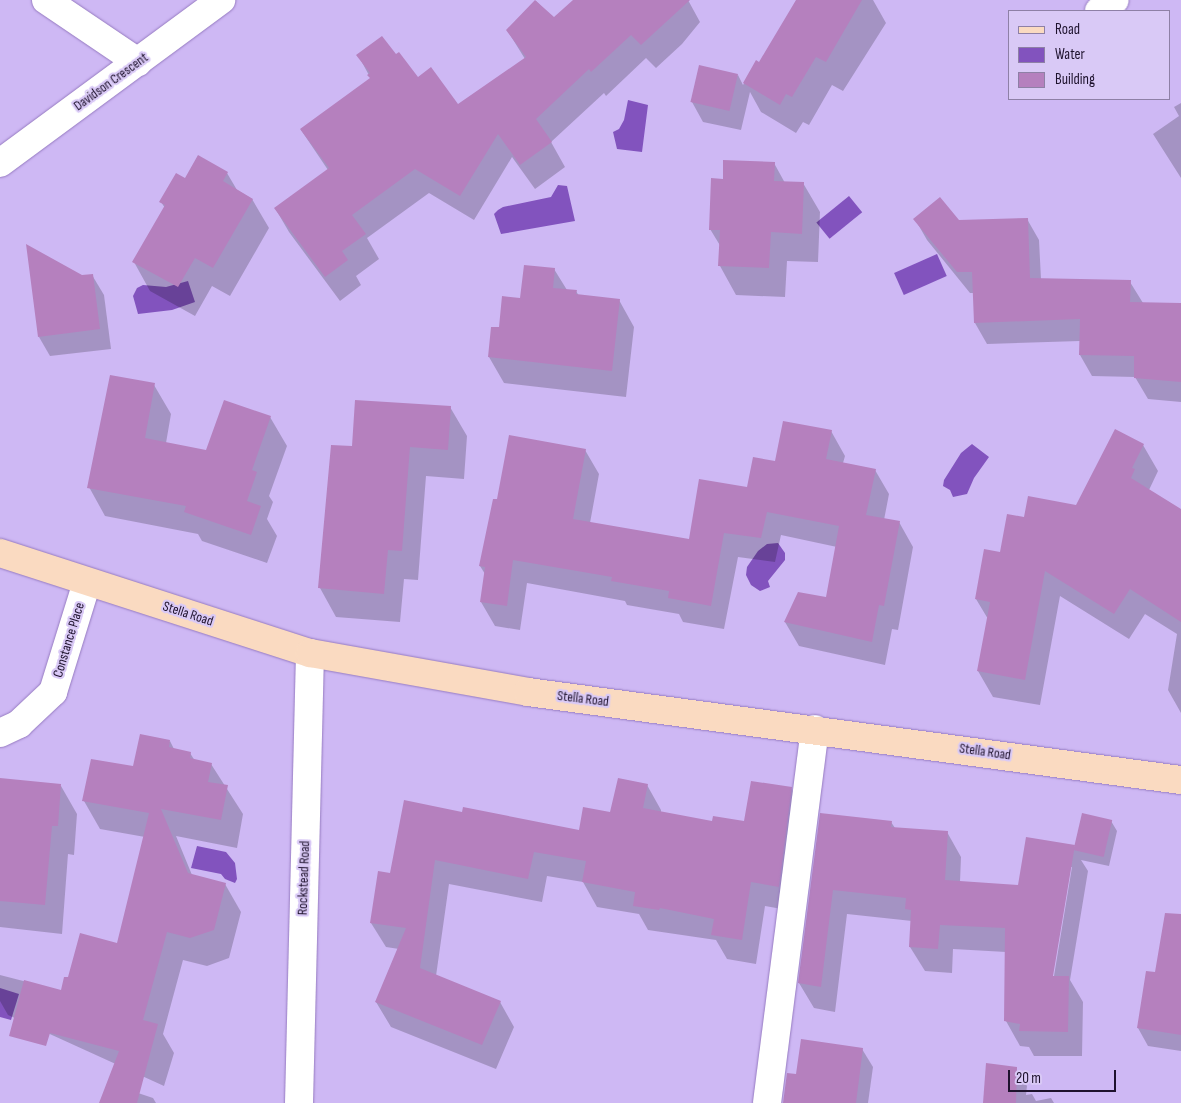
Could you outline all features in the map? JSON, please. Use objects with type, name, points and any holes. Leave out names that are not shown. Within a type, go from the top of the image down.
[{"type":"main road","name":"Stella Road","points":[[0,553],[310,653],[528,692],[815,729],[1181,780]]},
{"type":"street","points":[[46,0],[138,62]]},
{"type":"street","name":"Davidson Crescent","points":[[0,163],[222,0]]},
{"type":"street","points":[[1100,10],[1115,0]]},
{"type":"street","name":"Constance Place","points":[[0,732],[19,724],[53,692],[86,582]]},
{"type":"street","name":"Rockstead Road","points":[[299,1103],[310,653]]},
{"type":"street","points":[[767,1103],[815,729]]},
{"type":"water","points":[[628,100],[648,105],[642,152],[617,149],[613,132],[619,129],[624,120]]},
{"type":"water","points":[[558,185],[567,186],[575,221],[501,234],[494,214],[498,210],[503,207],[551,197]]},
{"type":"water","points":[[849,196],[862,212],[830,239],[816,222]]},
{"type":"water","points":[[937,254],[947,276],[904,295],[894,273]]},
{"type":"water","points":[[188,281],[195,302],[172,310],[138,314],[133,296],[137,288],[143,285],[166,287]]},
{"type":"water","points":[[972,444],[989,457],[974,478],[967,494],[953,497],[950,490],[943,486],[944,480],[961,453]]},
{"type":"water","points":[[778,543],[785,553],[785,560],[768,581],[770,587],[760,591],[751,585],[746,575],[747,567],[758,551],[767,544]]},
{"type":"water","points":[[197,846],[226,852],[235,863],[237,879],[235,883],[225,879],[221,874],[191,868]]},
{"type":"water","points":[[0,988],[19,994],[11,1020],[0,1017]]},
{"type":"building","points":[[535,0],[554,17],[573,0],[690,0],[641,45],[631,35],[591,72],[589,69],[536,119],[552,142],[520,165],[498,134],[460,196],[415,169],[352,215],[366,234],[342,251],[348,260],[325,277],[274,208],[329,168],[300,129],[370,78],[367,75],[370,73],[356,55],[382,36],[396,54],[399,52],[418,77],[431,67],[458,104],[526,57],[506,30]]},
{"type":"building","points":[[796,0],[862,0],[826,62],[816,57],[792,97],[786,94],[780,105],[743,83],[756,60],[759,62]]},
{"type":"building","points":[[699,65],[738,74],[729,111],[690,102]]},
{"type":"building","points":[[198,155],[228,172],[223,181],[253,199],[213,268],[195,258],[178,287],[132,262],[165,205],[159,202],[176,173],[185,178]]},
{"type":"building","points":[[723,160],[775,162],[774,181],[804,182],[802,234],[771,232],[769,268],[718,266],[720,230],[709,230],[711,178],[723,179]]},
{"type":"building","points":[[940,197],[959,220],[1028,218],[1030,278],[1131,280],[1130,302],[1181,303],[1181,382],[1134,378],[1134,356],[1079,355],[1080,319],[974,323],[972,272],[957,272],[913,219]]},
{"type":"building","points":[[26,244],[82,275],[93,274],[100,329],[38,337]]},
{"type":"building","points":[[524,265],[555,268],[553,288],[577,290],[576,294],[620,299],[612,371],[488,357],[491,327],[499,327],[502,296],[520,298]]},
{"type":"building","points":[[110,375],[155,383],[145,438],[206,450],[224,400],[271,416],[252,470],[257,472],[247,501],[261,506],[251,535],[184,512],[186,506],[87,488]]},
{"type":"building","points":[[355,400],[451,406],[448,450],[410,447],[402,551],[388,550],[384,594],[318,588],[331,445],[352,446]]},
{"type":"building","points":[[783,421],[832,430],[826,459],[876,469],[866,515],[900,521],[884,606],[879,605],[872,642],[784,622],[798,592],[826,597],[839,526],[767,512],[761,538],[724,533],[711,606],[668,598],[669,591],[611,581],[612,577],[513,560],[507,606],[480,602],[485,567],[479,566],[493,499],[497,499],[509,435],[586,449],[573,519],[689,539],[699,479],[747,487],[753,457],[775,461]]},
{"type":"building","points":[[1115,429],[1144,444],[1132,468],[1135,469],[1131,478],[1181,509],[1181,622],[1130,589],[1114,614],[1045,571],[1025,680],[977,671],[990,602],[975,599],[984,549],[1000,552],[1007,514],[1024,517],[1028,496],[1076,505]]},
{"type":"building","points":[[140,734],[170,740],[169,747],[191,752],[190,758],[212,763],[208,782],[228,785],[221,820],[161,809],[188,873],[226,883],[214,930],[190,938],[167,932],[143,1020],[158,1024],[137,1103],[99,1103],[119,1051],[50,1033],[46,1046],[9,1036],[24,980],[61,990],[64,977],[68,977],[80,933],[117,943],[149,813],[82,801],[91,759],[133,766]]},
{"type":"building","points":[[0,778],[61,784],[58,826],[52,826],[45,905],[0,901]]},
{"type":"building","points":[[618,778],[648,784],[643,808],[712,821],[713,816],[744,821],[751,781],[792,787],[779,887],[751,882],[742,940],[711,935],[714,919],[660,908],[659,910],[633,906],[635,892],[582,882],[586,861],[534,852],[528,879],[435,860],[420,968],[501,1001],[482,1045],[375,1002],[406,928],[370,923],[378,871],[390,873],[404,800],[462,812],[463,807],[579,830],[583,807],[610,812]]},
{"type":"building","points":[[820,813],[892,821],[891,827],[948,831],[945,880],[1018,885],[1026,837],[1075,845],[1053,976],[1069,976],[1068,1032],[1019,1031],[1020,1024],[1004,1021],[1005,928],[940,925],[938,949],[909,947],[911,910],[905,909],[906,898],[833,890],[821,987],[798,983]]},
{"type":"building","points":[[1082,813],[1112,820],[1104,857],[1073,850]]},
{"type":"building","points":[[1165,913],[1181,914],[1181,1035],[1137,1028],[1146,971],[1155,972]]},
{"type":"building","points":[[801,1039],[863,1048],[856,1103],[783,1103],[787,1073],[796,1074]]},
{"type":"building","points":[[986,1063],[1017,1067],[1016,1103],[983,1103]]}]
